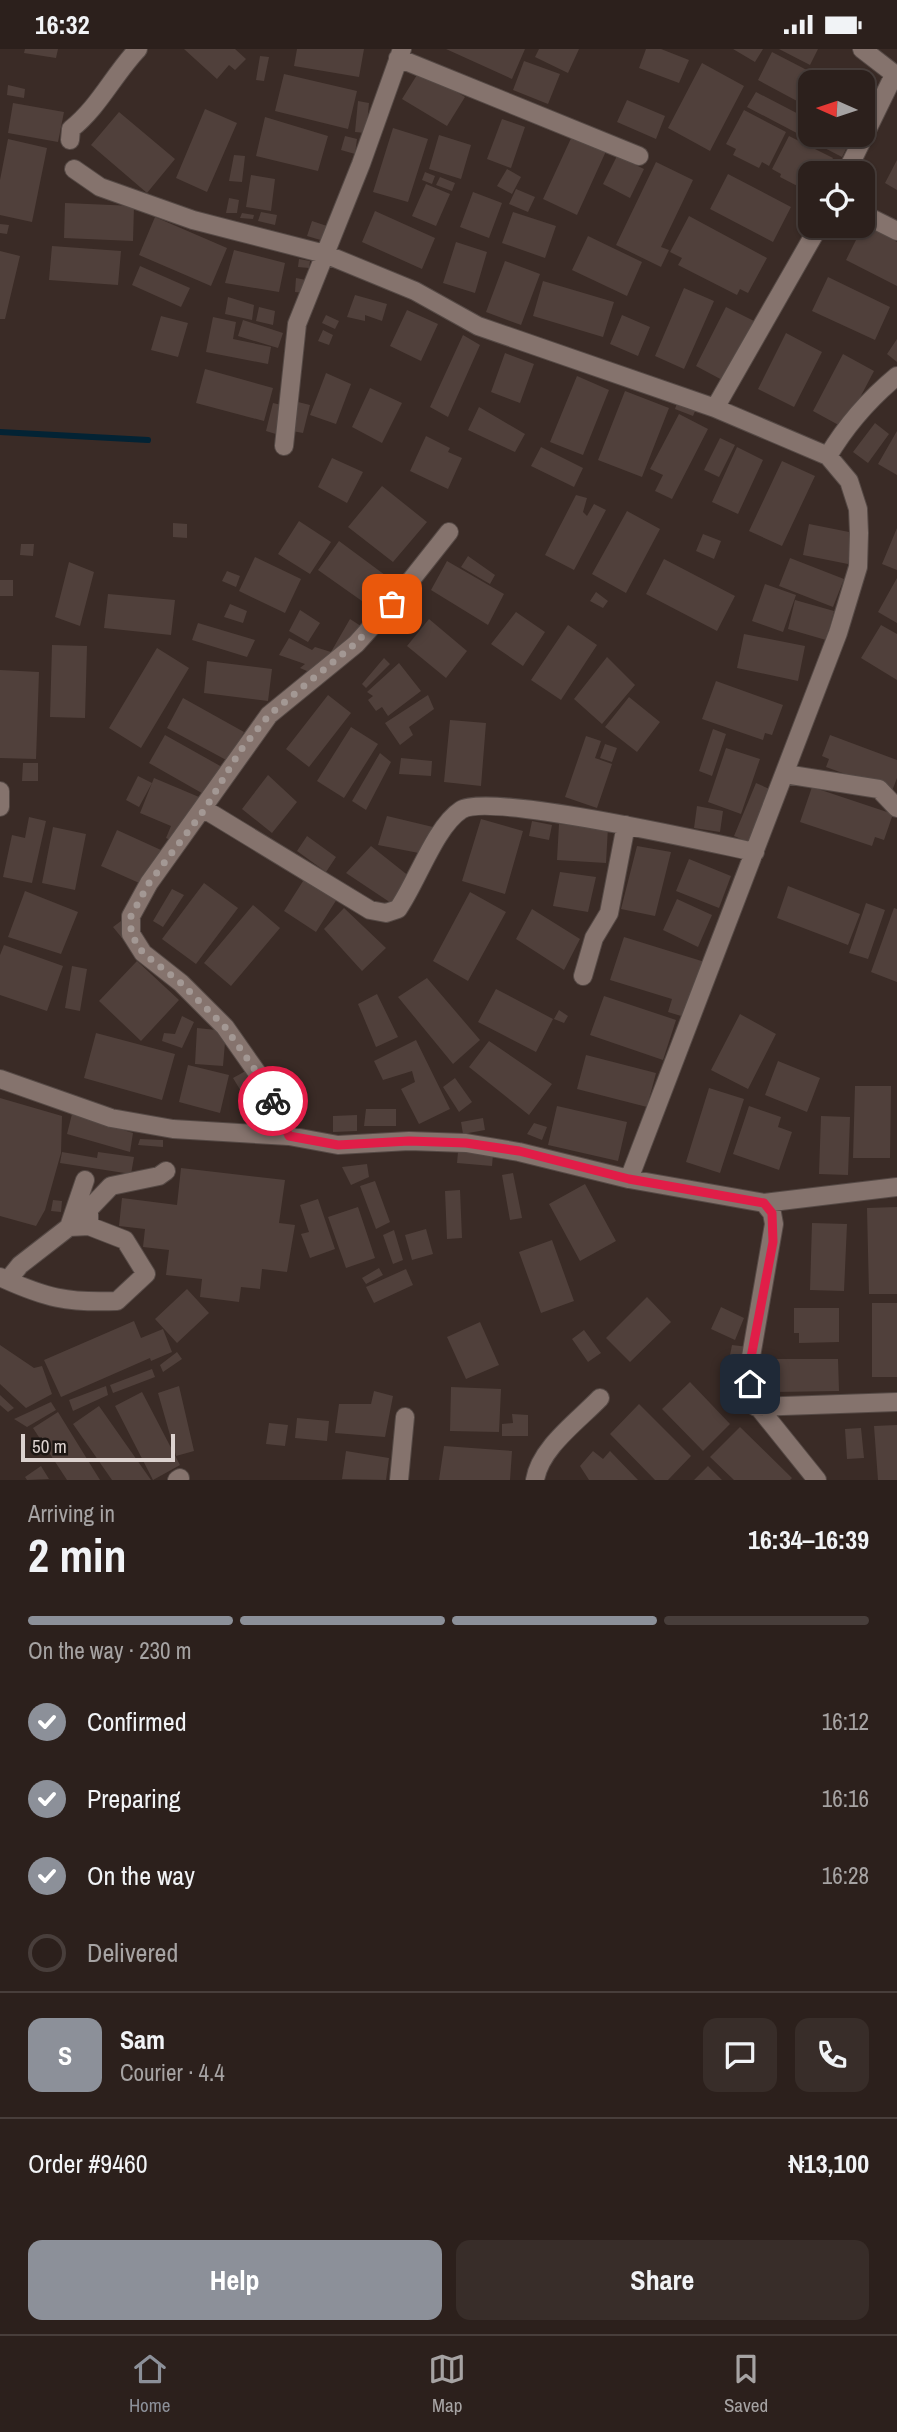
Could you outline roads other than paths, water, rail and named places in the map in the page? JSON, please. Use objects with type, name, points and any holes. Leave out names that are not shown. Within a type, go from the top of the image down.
[{"type":"street","points":[[70,140],[71,129],[87,117],[122,65],[138,49]]},
{"type":"street","points":[[852,161],[896,76],[862,49]]},
{"type":"street","points":[[284,446],[298,324],[361,164],[400,53],[639,156]]},
{"type":"street","points":[[74,169],[100,187],[193,220],[325,254],[415,291],[478,326],[715,408],[828,456],[849,481],[858,509],[858,567],[838,633],[629,1179]]},
{"type":"street","points":[[875,220],[897,230]]},
{"type":"street","points":[[715,408],[812,238]]},
{"type":"street","points":[[828,456],[846,426],[870,398],[897,376]]},
{"type":"street","points":[[289,1136],[265,1084],[225,1027],[181,983],[143,953],[131,934],[131,916],[137,902],[205,809],[240,751],[269,715],[356,643],[392,604],[449,532]]},
{"type":"street","points":[[785,774],[879,789],[897,808]]},
{"type":"street","points":[[0,791],[0,807]]},
{"type":"street","points":[[205,809],[352,900],[370,910],[386,913],[398,909],[409,893],[449,821],[472,806],[496,806],[626,825],[755,852]]},
{"type":"street","points":[[583,976],[594,938],[609,913],[626,825]]},
{"type":"street","points":[[0,1079],[111,1118],[173,1129],[289,1136],[338,1145],[409,1141],[466,1143],[519,1151],[629,1179],[764,1203],[897,1187]]},
{"type":"street","points":[[89,1226],[89,1209],[111,1186],[159,1176],[166,1171]]},
{"type":"street","points":[[69,1227],[89,1226],[125,1240],[146,1274],[117,1301],[76,1303],[39,1295],[4,1279],[69,1227],[85,1179]]},
{"type":"street","points":[[764,1203],[772,1213],[774,1224],[749,1368],[751,1398],[817,1480]]},
{"type":"street","points":[[535,1480],[537,1471],[549,1451],[600,1398]]},
{"type":"street","points":[[756,1407],[897,1402]]},
{"type":"street","points":[[399,1480],[405,1417]]},
{"type":"waterway","points":[[0,432],[148,440]]}]
